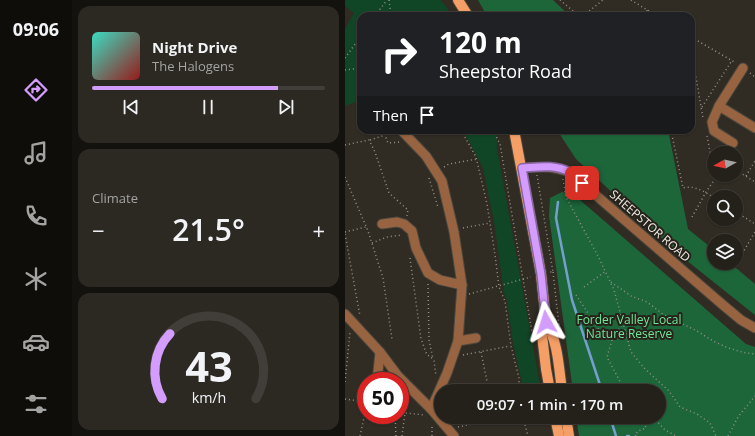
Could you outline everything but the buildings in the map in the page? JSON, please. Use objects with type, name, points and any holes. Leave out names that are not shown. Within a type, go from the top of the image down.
[{"type":"main road","points":[[458,1],[465,12]]},
{"type":"main road","points":[[515,134],[541,274],[546,322],[542,336],[549,384]]},
{"type":"main road","points":[[546,322],[552,331],[561,384]]},
{"type":"main road","points":[[556,424],[559,436]]},
{"type":"main road","points":[[567,424],[569,436]]},
{"type":"street","points":[[733,143],[714,131],[711,122],[719,106],[743,68]]},
{"type":"street","points":[[719,106],[755,128]]},
{"type":"street","points":[[405,134],[426,156],[442,181],[453,230],[462,285],[457,341],[453,357],[443,384]]},
{"type":"street","name":"SHEEPSTOR ROAD","points":[[522,168],[547,166],[569,172],[723,305],[755,328]]},
{"type":"street","points":[[382,224],[397,222],[404,224],[412,231],[416,248],[428,273],[440,280],[462,285]]},
{"type":"street","points":[[348,317],[380,352],[428,412],[451,432]]},
{"type":"street","points":[[457,341],[476,338]]},
{"type":"street","points":[[378,372],[380,352]]},
{"type":"street","points":[[428,412],[434,402]]},
{"type":"path","points":[[378,12],[388,0]]},
{"type":"path","points":[[388,0],[390,12]]},
{"type":"path","points":[[561,0],[574,12]]},
{"type":"path","points":[[589,12],[603,0]]},
{"type":"path","points":[[631,0],[650,12]]},
{"type":"path","points":[[695,39],[743,68]]},
{"type":"path","points":[[345,58],[357,42]]},
{"type":"path","points":[[702,107],[731,61]]},
{"type":"path","points":[[345,70],[357,68]]},
{"type":"path","points":[[695,71],[703,118]]},
{"type":"path","points":[[706,132],[709,146]]},
{"type":"path","points":[[463,134],[477,159],[490,223],[499,287],[505,300],[511,346],[519,378],[519,384]]},
{"type":"path","points":[[462,296],[499,287],[523,279],[500,144],[495,134]]},
{"type":"path","points":[[672,134],[683,188],[691,186],[706,192]]},
{"type":"path","points":[[345,145],[385,135],[388,143],[404,142]]},
{"type":"path","points":[[369,140],[375,152],[389,193],[408,210],[404,224],[406,235],[387,237],[371,244]]},
{"type":"path","points":[[449,164],[477,159]]},
{"type":"path","points":[[746,176],[755,161]]},
{"type":"path","points":[[569,172],[563,179],[566,197],[606,271],[614,290],[631,352],[645,369],[669,391],[680,407],[697,414],[710,423],[716,436]]},
{"type":"path","points":[[743,174],[755,182]]},
{"type":"path","points":[[345,177],[366,227],[383,278],[392,339]]},
{"type":"path","points":[[428,177],[440,212]]},
{"type":"path","points":[[692,217],[713,182]]},
{"type":"path","points":[[743,216],[755,224]]},
{"type":"path","points":[[453,230],[490,223]]},
{"type":"path","points":[[360,317],[345,233],[366,227]]},
{"type":"path","points":[[743,253],[755,233]]},
{"type":"path","points":[[410,254],[421,339],[427,355],[430,356],[433,361]]},
{"type":"path","points":[[584,287],[606,271]]},
{"type":"path","points":[[428,273],[429,340],[437,384]]},
{"type":"path","points":[[610,281],[631,296],[647,302],[664,315],[697,331],[713,341],[728,348],[755,354]]},
{"type":"path","points":[[576,295],[605,339],[612,340]]},
{"type":"path","points":[[345,382],[348,317]]},
{"type":"path","points":[[621,384],[607,357],[612,340],[623,323]]},
{"type":"path","points":[[453,357],[511,346]]},
{"type":"path","points":[[481,352],[488,384]]},
{"type":"path","points":[[728,436],[738,417],[755,396]]},
{"type":"path","points":[[345,403],[345,399],[357,401]]},
{"type":"path","points":[[403,436],[405,413],[428,412]]},
{"type":"path","points":[[360,436],[363,424]]},
{"type":"path","points":[[395,424],[396,436]]},
{"type":"path","points":[[451,432],[476,424]]},
{"type":"path","points":[[525,424],[528,436]]},
{"type":"path","points":[[636,436],[635,435],[638,431],[646,428],[645,425],[646,424]]},
{"type":"path","points":[[659,424],[665,430],[676,436]]},
{"type":"green space","points":[[345,0],[440,0],[449,12],[357,12],[357,102],[345,106],[345,29],[354,13],[345,6]]},
{"type":"green space","points":[[478,0],[553,0],[566,12],[485,12]]},
{"type":"green space","points":[[465,134],[496,134],[497,149],[540,384],[522,384],[513,343],[507,300],[504,293],[494,221],[483,168]]},
{"type":"green space","points":[[560,134],[669,134],[688,229],[707,244],[707,270],[738,270],[755,284],[755,315],[681,256],[576,159]]},
{"type":"green space","name":"Forder Valley Local Nature Reserve","points":[[562,192],[572,193],[746,344],[755,347],[755,436],[579,436],[577,424],[666,424],[666,384],[572,384],[549,216],[550,198]]},
{"type":"waterway","points":[[558,202],[556,218],[572,300],[600,384]]},
{"type":"waterway","points":[[612,424],[616,436]]},
{"type":"route","points":[[546,322],[541,274],[522,168],[547,166],[557,168],[569,172],[582,183]]}]
